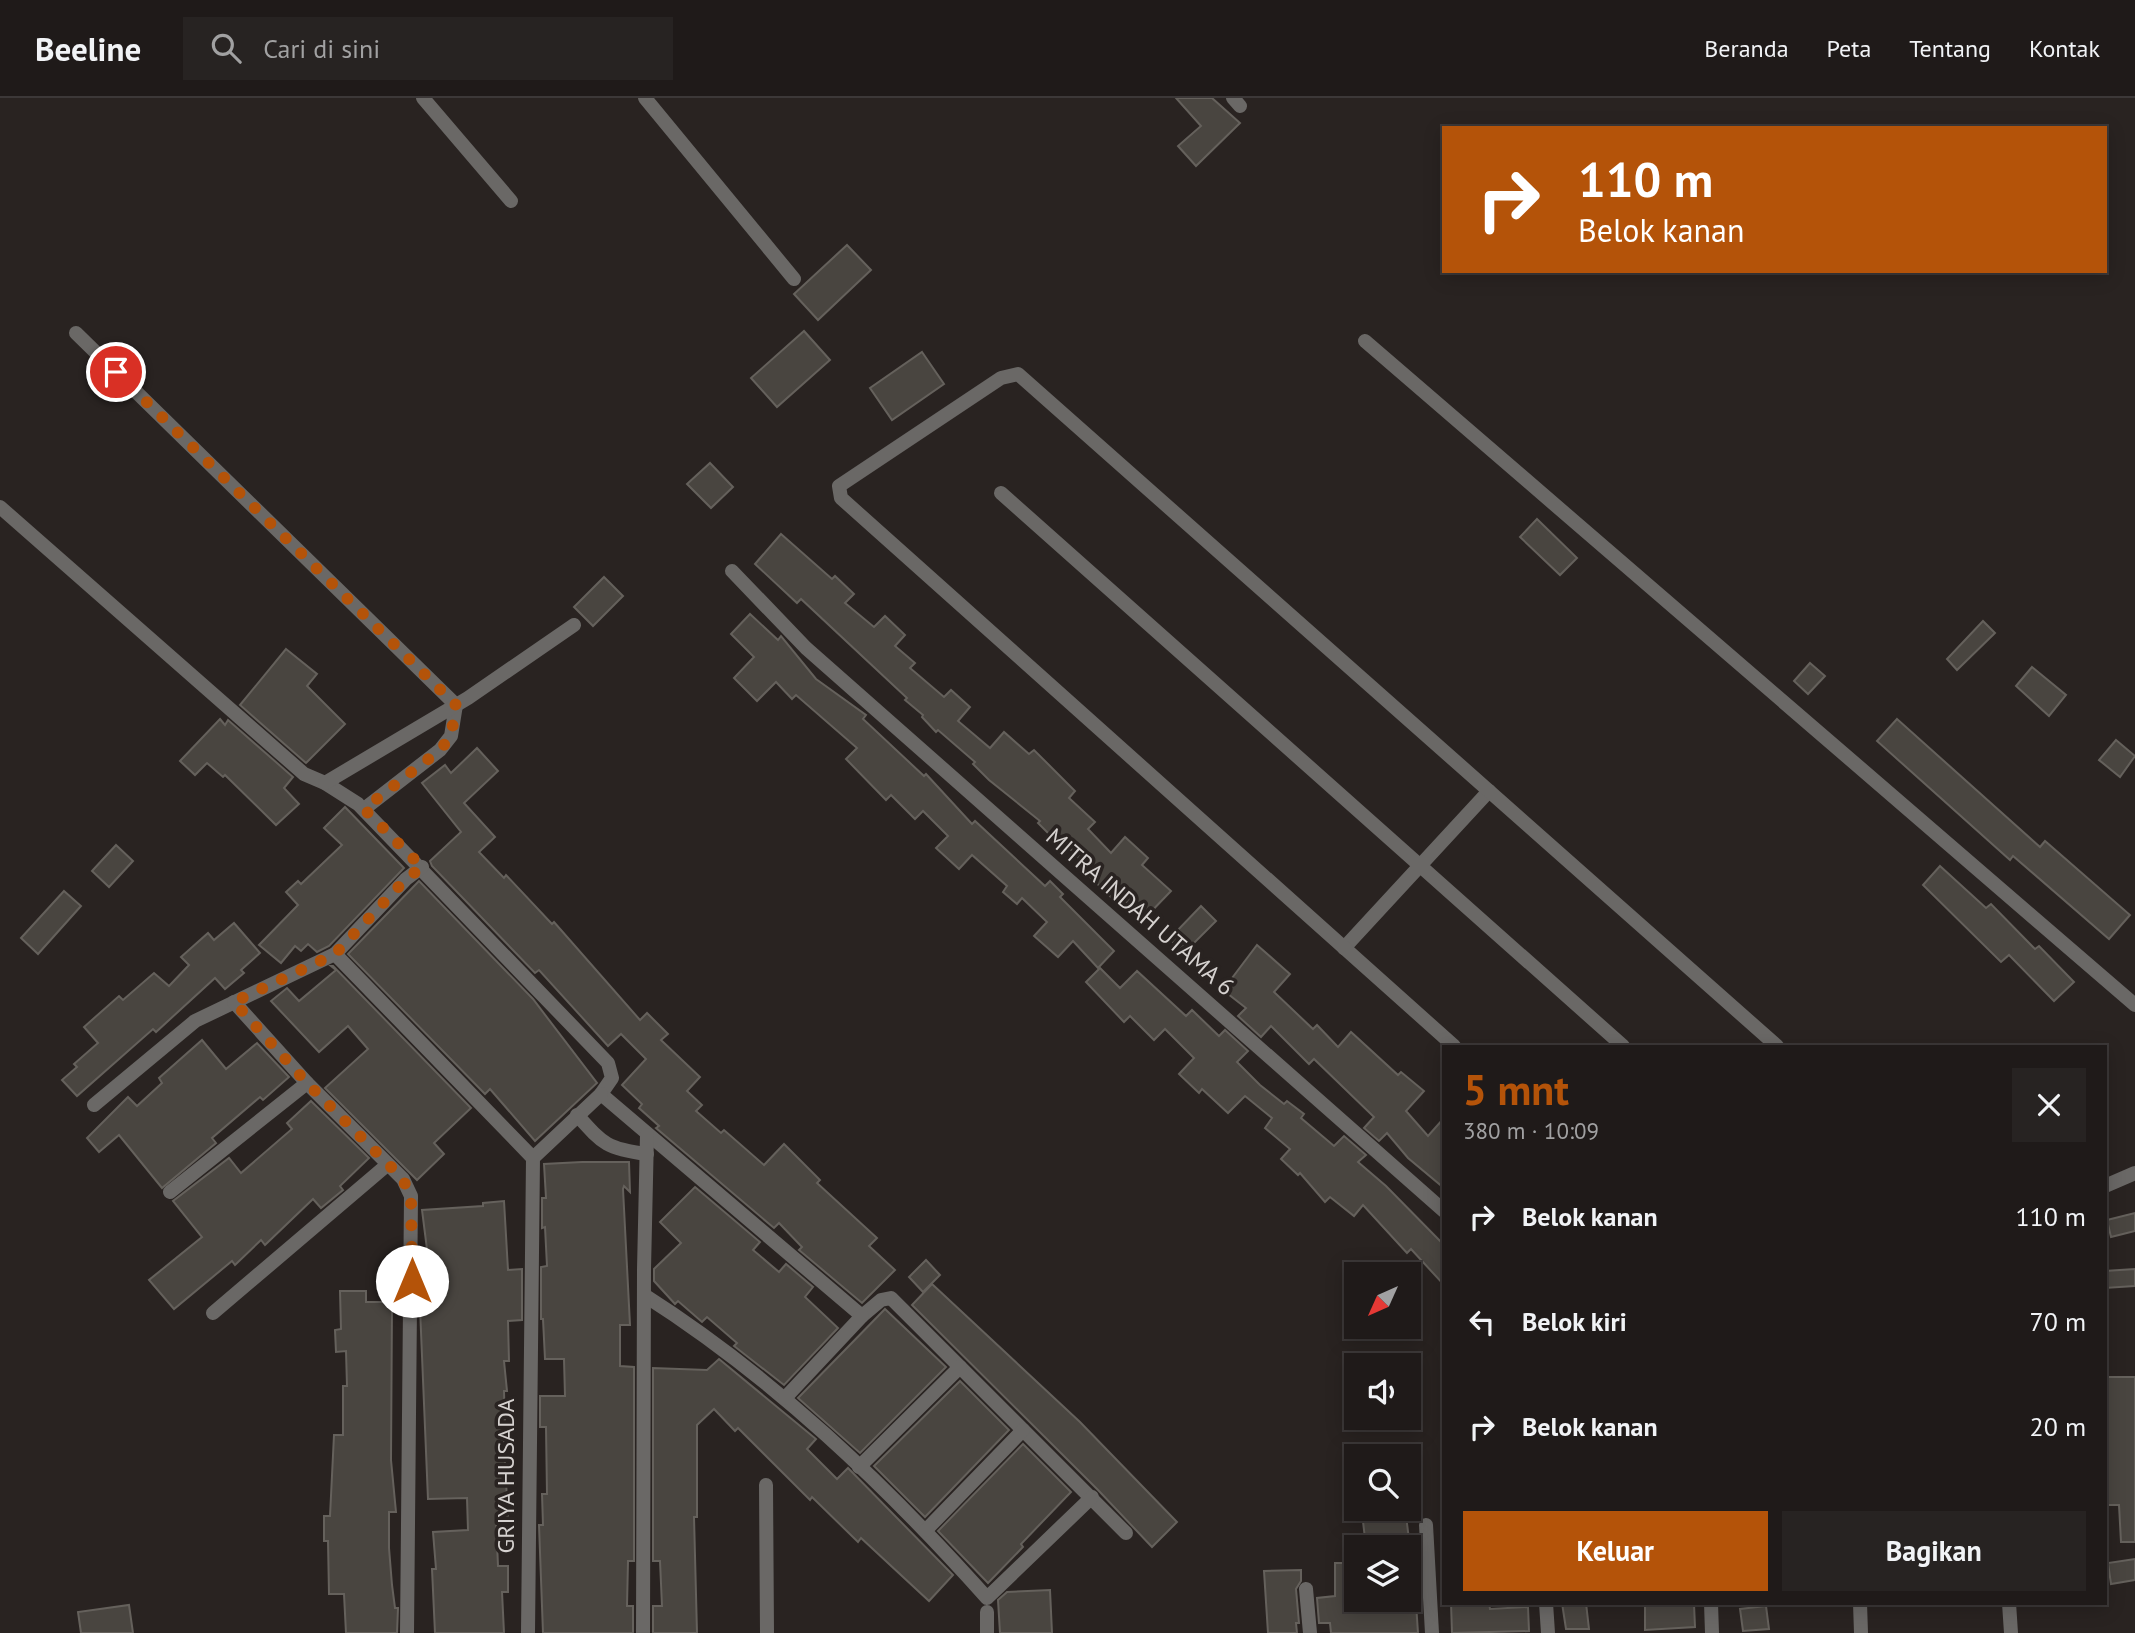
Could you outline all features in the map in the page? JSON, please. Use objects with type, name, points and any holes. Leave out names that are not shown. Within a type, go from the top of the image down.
[{"type":"street","points":[[423,98],[511,201]]},
{"type":"street","points":[[645,98],[794,279]]},
{"type":"street","points":[[76,333],[455,709]]},
{"type":"street","points":[[1365,341],[2135,1006]]},
{"type":"street","points":[[1453,1045],[841,498],[839,486],[1001,377],[1018,374],[1776,1045]]},
{"type":"street","points":[[1001,493],[1622,1045]]},
{"type":"street","points":[[0,506],[304,774],[325,783],[364,809],[608,1063],[612,1078],[601,1094],[533,1157],[335,954]]},
{"type":"street","name":"MITRA INDAH UTAMA 6","points":[[732,571],[806,648],[1442,1209]]},
{"type":"street","points":[[325,783],[455,709],[574,625]]},
{"type":"street","points":[[364,809],[419,768],[451,736],[455,709]]},
{"type":"street","points":[[1344,948],[1489,791]]},
{"type":"street","points":[[94,1105],[187,1026],[335,954],[406,879],[422,867]]},
{"type":"street","points":[[234,1002],[307,1083],[402,1178],[411,1196],[412,1330],[407,1633]]},
{"type":"street","points":[[170,1192],[307,1083]]},
{"type":"street","points":[[601,1094],[862,1316]]},
{"type":"street","points":[[577,1115],[614,1150],[646,1154]]},
{"type":"street","points":[[643,1633],[647,1135]]},
{"type":"street","name":"GRIYA HUSADA","points":[[528,1633],[533,1157]]},
{"type":"street","points":[[213,1314],[387,1165]]},
{"type":"street","points":[[2107,1185],[2135,1173]]},
{"type":"street","points":[[644,1295],[703,1332],[785,1398],[926,1530],[987,1598],[1092,1497]]},
{"type":"street","points":[[785,1398],[862,1316],[881,1300],[891,1298],[1126,1533]]},
{"type":"street","points":[[859,1467],[960,1367]]},
{"type":"street","points":[[926,1530],[1023,1430]]},
{"type":"street","points":[[766,1485],[767,1633]]},
{"type":"street","points":[[1426,1525],[1432,1633]]},
{"type":"street","points":[[1306,1589],[1310,1633]]},
{"type":"street","points":[[1546,1605],[1548,1633]]},
{"type":"street","points":[[1711,1605],[1713,1633]]},
{"type":"street","points":[[1860,1605],[1861,1633]]},
{"type":"street","points":[[2009,1605],[2011,1633]]},
{"type":"street","points":[[987,1612],[987,1633]]},
{"type":"building","points":[[1176,98],[1212,98],[1240,123],[1196,166],[1178,146],[1201,126]]},
{"type":"building","points":[[847,245],[871,270],[818,320],[794,294]]},
{"type":"building","points":[[804,331],[830,360],[777,407],[751,378]]},
{"type":"building","points":[[922,352],[944,384],[892,420],[870,388]]},
{"type":"building","points":[[710,463],[733,487],[711,508],[687,484]]},
{"type":"building","points":[[1537,519],[1577,558],[1560,575],[1520,537]]},
{"type":"building","points":[[781,534],[832,579],[835,576],[854,594],[845,603],[874,627],[885,616],[905,635],[895,646],[915,663],[910,668],[944,697],[951,690],[970,707],[958,721],[990,748],[1004,732],[1029,754],[1034,750],[1075,791],[1069,798],[1095,822],[1088,829],[1111,853],[1125,837],[1148,858],[1142,865],[1171,891],[1144,919],[1116,892],[1111,897],[1088,875],[1091,871],[1053,831],[1050,835],[1038,823],[1040,821],[989,780],[973,764],[975,762],[938,730],[936,732],[923,715],[905,700],[907,698],[801,599],[797,603],[755,564]]},
{"type":"building","points":[[604,577],[623,596],[593,626],[574,607]]},
{"type":"building","points":[[750,614],[778,640],[781,636],[816,679],[866,715],[863,719],[924,776],[926,774],[972,824],[975,821],[1045,886],[1050,881],[1063,894],[1060,897],[1114,951],[1098,968],[1073,941],[1058,957],[1034,936],[1047,922],[1022,898],[1017,904],[1003,892],[1007,886],[972,855],[959,869],[936,848],[948,836],[923,811],[915,819],[891,795],[886,800],[846,759],[857,748],[796,695],[792,699],[776,682],[757,701],[734,678],[754,657],[731,634]]},
{"type":"building","points":[[1983,621],[1995,633],[1957,670],[1947,659]]},
{"type":"building","points":[[286,649],[317,674],[307,686],[345,724],[306,763],[240,705]]},
{"type":"building","points":[[1810,663],[1825,676],[1808,694],[1794,681]]},
{"type":"building","points":[[2032,667],[2066,695],[2049,716],[2016,686]]},
{"type":"building","points":[[220,719],[225,725],[228,720],[293,777],[284,788],[299,804],[276,825],[225,775],[223,777],[207,763],[195,775],[180,761]]},
{"type":"building","points":[[1897,719],[2040,847],[2045,841],[2130,915],[2109,939],[2013,856],[2010,860],[1877,741]]},
{"type":"building","points":[[2116,740],[2135,756],[2120,777],[2099,760]]},
{"type":"building","points":[[477,748],[498,771],[464,803],[495,837],[479,852],[504,878],[506,875],[552,924],[554,922],[640,1020],[647,1013],[668,1034],[661,1040],[700,1077],[687,1091],[702,1105],[696,1111],[721,1133],[724,1130],[764,1165],[784,1144],[820,1180],[817,1183],[877,1238],[869,1246],[895,1270],[862,1303],[799,1250],[802,1247],[779,1223],[774,1228],[656,1128],[659,1126],[639,1108],[642,1104],[622,1085],[646,1059],[621,1034],[608,1046],[539,970],[535,973],[432,866],[430,861],[461,832],[422,783],[445,765],[451,773]]},
{"type":"building","points":[[345,807],[404,868],[329,946],[317,952],[308,944],[301,951],[295,946],[281,963],[259,945],[298,905],[286,892],[298,881],[301,884],[342,845],[324,828]]},
{"type":"building","points":[[116,845],[133,861],[109,887],[92,871]]},
{"type":"building","points":[[1940,866],[1986,908],[1991,904],[2035,949],[2039,946],[2074,982],[2054,1001],[2009,955],[2001,962],[1923,885]]},
{"type":"building","points":[[419,881],[533,999],[597,1083],[535,1141],[490,1089],[485,1094],[348,954]]},
{"type":"building","points":[[64,891],[81,906],[38,954],[21,938]]},
{"type":"building","points":[[1201,906],[1216,921],[1185,952],[1170,940]]},
{"type":"building","points":[[234,923],[260,953],[241,970],[244,973],[225,989],[215,978],[156,1032],[153,1029],[77,1096],[62,1080],[77,1067],[74,1064],[98,1043],[84,1027],[119,996],[123,1000],[154,973],[169,986],[189,965],[181,957],[208,933],[214,940]]},
{"type":"building","points":[[1257,945],[1290,974],[1274,992],[1313,1029],[1317,1025],[1338,1047],[1351,1032],[1398,1075],[1401,1072],[1424,1091],[1406,1111],[1428,1136],[1442,1120],[1442,1186],[1408,1158],[1387,1133],[1379,1141],[1364,1128],[1374,1117],[1314,1059],[1309,1064],[1271,1026],[1261,1037],[1238,1016],[1246,1008],[1223,990]]},
{"type":"building","points":[[333,966],[471,1108],[434,1143],[444,1154],[417,1180],[325,1088],[368,1049],[348,1026],[319,1052],[271,1001],[287,988],[299,1001],[336,970]]},
{"type":"building","points":[[1100,968],[1120,988],[1137,971],[1186,1016],[1192,1010],[1219,1036],[1225,1030],[1248,1051],[1237,1062],[1260,1085],[1284,1104],[1287,1101],[1304,1114],[1301,1118],[1334,1146],[1344,1136],[1366,1155],[1358,1162],[1386,1186],[1442,1243],[1442,1283],[1411,1249],[1407,1253],[1363,1205],[1354,1216],[1330,1197],[1325,1202],[1300,1173],[1298,1175],[1281,1159],[1290,1149],[1265,1128],[1272,1118],[1245,1096],[1228,1113],[1202,1089],[1199,1093],[1179,1074],[1194,1058],[1165,1029],[1154,1040],[1130,1016],[1124,1022],[1086,982]]},
{"type":"building","points":[[202,1040],[226,1069],[257,1043],[289,1077],[263,1100],[260,1097],[212,1138],[216,1143],[162,1188],[119,1135],[99,1152],[87,1138],[128,1097],[137,1106],[162,1083],[159,1078]]},
{"type":"building","points":[[311,1101],[369,1158],[340,1186],[343,1190],[321,1208],[313,1199],[265,1245],[261,1240],[235,1265],[232,1261],[174,1309],[149,1280],[202,1237],[173,1201],[229,1158],[241,1173],[292,1129],[287,1123]]},
{"type":"building","points":[[629,1162],[630,1192],[624,1186],[623,1189],[630,1325],[620,1325],[620,1366],[634,1367],[634,1561],[628,1561],[627,1606],[633,1606],[633,1633],[543,1633],[539,1525],[543,1525],[542,1494],[547,1494],[546,1427],[540,1427],[540,1396],[565,1396],[564,1359],[545,1359],[541,1319],[541,1267],[547,1266],[545,1227],[542,1228],[542,1198],[546,1198],[544,1164]]},
{"type":"building","points":[[695,1187],[760,1242],[753,1250],[779,1272],[786,1264],[813,1287],[805,1297],[838,1328],[784,1385],[734,1346],[737,1343],[707,1317],[702,1322],[678,1301],[675,1304],[654,1281],[654,1269],[681,1243],[660,1222]]},
{"type":"building","points":[[504,1201],[508,1270],[522,1269],[522,1320],[508,1321],[509,1361],[504,1361],[507,1391],[504,1391],[503,1428],[508,1517],[496,1517],[498,1566],[508,1566],[508,1592],[502,1592],[504,1633],[435,1633],[432,1569],[436,1569],[433,1532],[468,1530],[467,1498],[428,1499],[420,1265],[429,1265],[422,1210],[483,1206],[483,1203]]},
{"type":"building","points":[[2135,1213],[2135,1231],[2111,1237],[2107,1220]]},
{"type":"building","points":[[926,1260],[940,1275],[923,1292],[909,1277]]},
{"type":"building","points":[[2135,1269],[2135,1286],[2107,1288],[2107,1271]]},
{"type":"building","points":[[932,1284],[1080,1422],[1177,1522],[1152,1547],[912,1305]]},
{"type":"building","points":[[340,1291],[366,1291],[366,1302],[392,1302],[391,1460],[396,1512],[389,1512],[389,1548],[395,1608],[398,1608],[397,1633],[346,1633],[344,1594],[329,1594],[328,1541],[324,1541],[324,1516],[330,1516],[334,1435],[343,1435],[343,1386],[347,1386],[346,1351],[336,1352],[335,1330],[341,1329]]},
{"type":"building","points":[[885,1309],[946,1367],[860,1453],[798,1398]]},
{"type":"building","points":[[719,1359],[816,1439],[807,1449],[837,1479],[848,1468],[953,1575],[929,1601],[861,1538],[858,1542],[812,1497],[810,1500],[738,1428],[735,1431],[714,1409],[697,1425],[697,1517],[694,1517],[697,1633],[653,1633],[653,1606],[662,1606],[660,1561],[653,1561],[653,1368],[707,1370]]},
{"type":"building","points":[[2107,1377],[2135,1377],[2135,1542],[2121,1542],[2119,1505],[2107,1505]]},
{"type":"building","points":[[960,1381],[1009,1430],[925,1517],[874,1466]]},
{"type":"building","points":[[1023,1444],[1071,1492],[988,1583],[938,1531]]},
{"type":"building","points":[[1363,1521],[1407,1521],[1408,1535],[1365,1535]]},
{"type":"building","points":[[2135,1559],[2135,1580],[2111,1584],[2108,1563]]},
{"type":"building","points":[[1335,1563],[1344,1563],[1344,1612],[1417,1612],[1418,1633],[1331,1633],[1330,1623],[1319,1623],[1317,1598],[1335,1596]]},
{"type":"building","points":[[1301,1570],[1301,1581],[1296,1589],[1299,1623],[1296,1623],[1297,1633],[1268,1633],[1264,1571]]},
{"type":"building","points":[[1050,1590],[1052,1633],[1000,1633],[998,1600],[1007,1592]]},
{"type":"building","points":[[129,1605],[133,1633],[81,1633],[78,1612]]},
{"type":"building","points":[[1451,1605],[1489,1605],[1490,1609],[1528,1607],[1529,1631],[1452,1633]]},
{"type":"building","points":[[1562,1605],[1586,1605],[1589,1629],[1566,1629]]},
{"type":"building","points":[[1645,1605],[1694,1605],[1695,1627],[1645,1630]]},
{"type":"building","points":[[1766,1606],[1769,1629],[1743,1631],[1740,1609]]},
{"type":"route","points":[[116,372],[456,705],[451,736],[440,750],[364,809],[422,867],[406,879],[335,954],[234,1002],[307,1083],[402,1178],[411,1196],[412,1281]]}]
